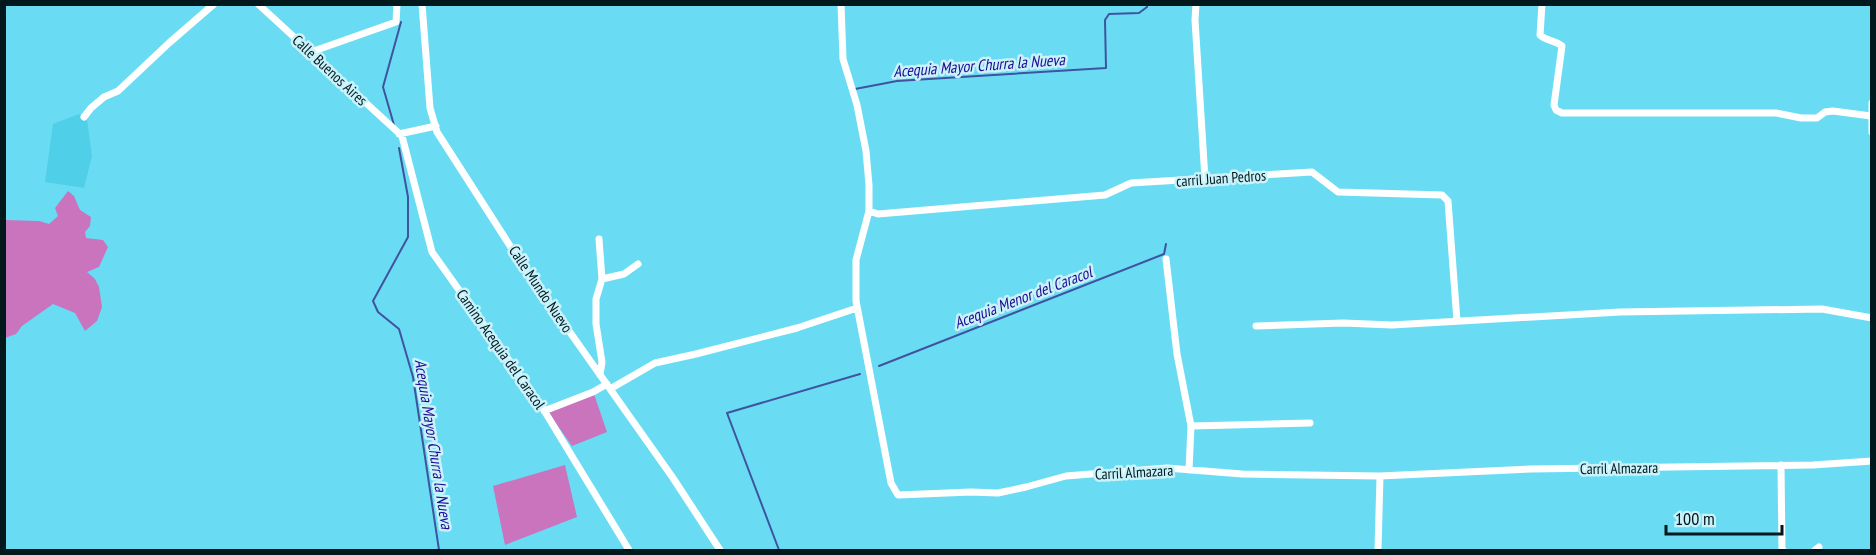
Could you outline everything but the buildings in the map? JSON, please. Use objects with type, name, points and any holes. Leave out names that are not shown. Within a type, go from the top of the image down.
[{"type":"street","points":[[84,117],[104,97],[118,91],[214,4]]},
{"type":"street","name":"Calle Buenos Aires","points":[[258,4],[401,135]]},
{"type":"street","points":[[311,52],[396,21],[397,4]]},
{"type":"street","name":"Calle Mundo Nuevo","points":[[422,4],[430,108],[438,132],[521,262],[674,478],[720,550]]},
{"type":"street","name":"Carril Almazara","points":[[841,4],[843,59],[866,151],[869,211],[856,260],[855,301],[891,483],[898,495],[998,493],[1066,476],[1167,468],[1242,474],[1380,476],[1532,469],[1781,465],[1872,461]]},
{"type":"street","points":[[1196,4],[1195,32],[1205,178]]},
{"type":"street","points":[[1542,4],[1540,35],[1562,46],[1554,105],[1556,110],[1562,113],[1776,113],[1801,118],[1817,118],[1825,112],[1833,111],[1871,116]]},
{"type":"street","points":[[1872,103],[1872,132]]},
{"type":"street","points":[[401,135],[436,126]]},
{"type":"street","name":"Camino Acequia del Caracol","points":[[401,135],[432,252],[544,411],[629,550]]},
{"type":"street","name":"carril Juan Pedros","points":[[869,211],[878,214],[1105,195],[1131,183],[1312,172],[1338,192],[1442,195],[1448,201],[1457,321]]},
{"type":"street","points":[[598,239],[602,279],[596,299],[596,324],[602,362],[600,375]]},
{"type":"street","points":[[1166,259],[1177,354],[1191,426],[1189,470]]},
{"type":"street","points":[[602,279],[624,274],[638,264]]},
{"type":"street","points":[[544,411],[608,387],[655,363],[797,328],[857,308]]},
{"type":"street","points":[[1256,326],[1343,322],[1392,325],[1620,312],[1822,309],[1872,318]]},
{"type":"street","points":[[1191,426],[1310,423]]},
{"type":"street","points":[[1781,465],[1783,550]]},
{"type":"street","points":[[1378,550],[1380,476]]},
{"type":"shaded area","points":[[79,114],[87,120],[92,156],[84,188],[45,182],[53,124]]},
{"type":"shaded area","points":[[68,191],[74,196],[80,210],[91,217],[90,226],[85,232],[86,238],[103,240],[108,247],[99,267],[87,272],[95,279],[99,287],[102,307],[97,321],[85,331],[75,313],[53,304],[22,326],[16,334],[5,338],[5,220],[39,221],[49,224],[58,216],[55,208]]},
{"type":"shaded area","points":[[594,394],[607,432],[572,446],[548,412]]},
{"type":"shaded area","points":[[565,465],[577,517],[505,545],[493,486]]},
{"type":"waterway","name":"Acequia Mayor Churra la Nueva","points":[[855,89],[897,81],[1106,68],[1105,20],[1109,14],[1139,13],[1147,7],[1147,4]]},
{"type":"waterway","name":"Acequia Mayor Churra la Nueva","points":[[394,125],[383,87],[401,22]]},
{"type":"waterway","name":"Acequia Mayor Churra la Nueva","points":[[399,148],[408,197],[408,237],[373,301],[378,312],[399,329],[413,377],[439,550]]},
{"type":"waterway","name":"Acequia Menor del Caracol","points":[[879,366],[1164,254],[1166,244]]},
{"type":"waterway","name":"Acequia Menor del Caracol","points":[[779,550],[727,413],[860,374]]}]
